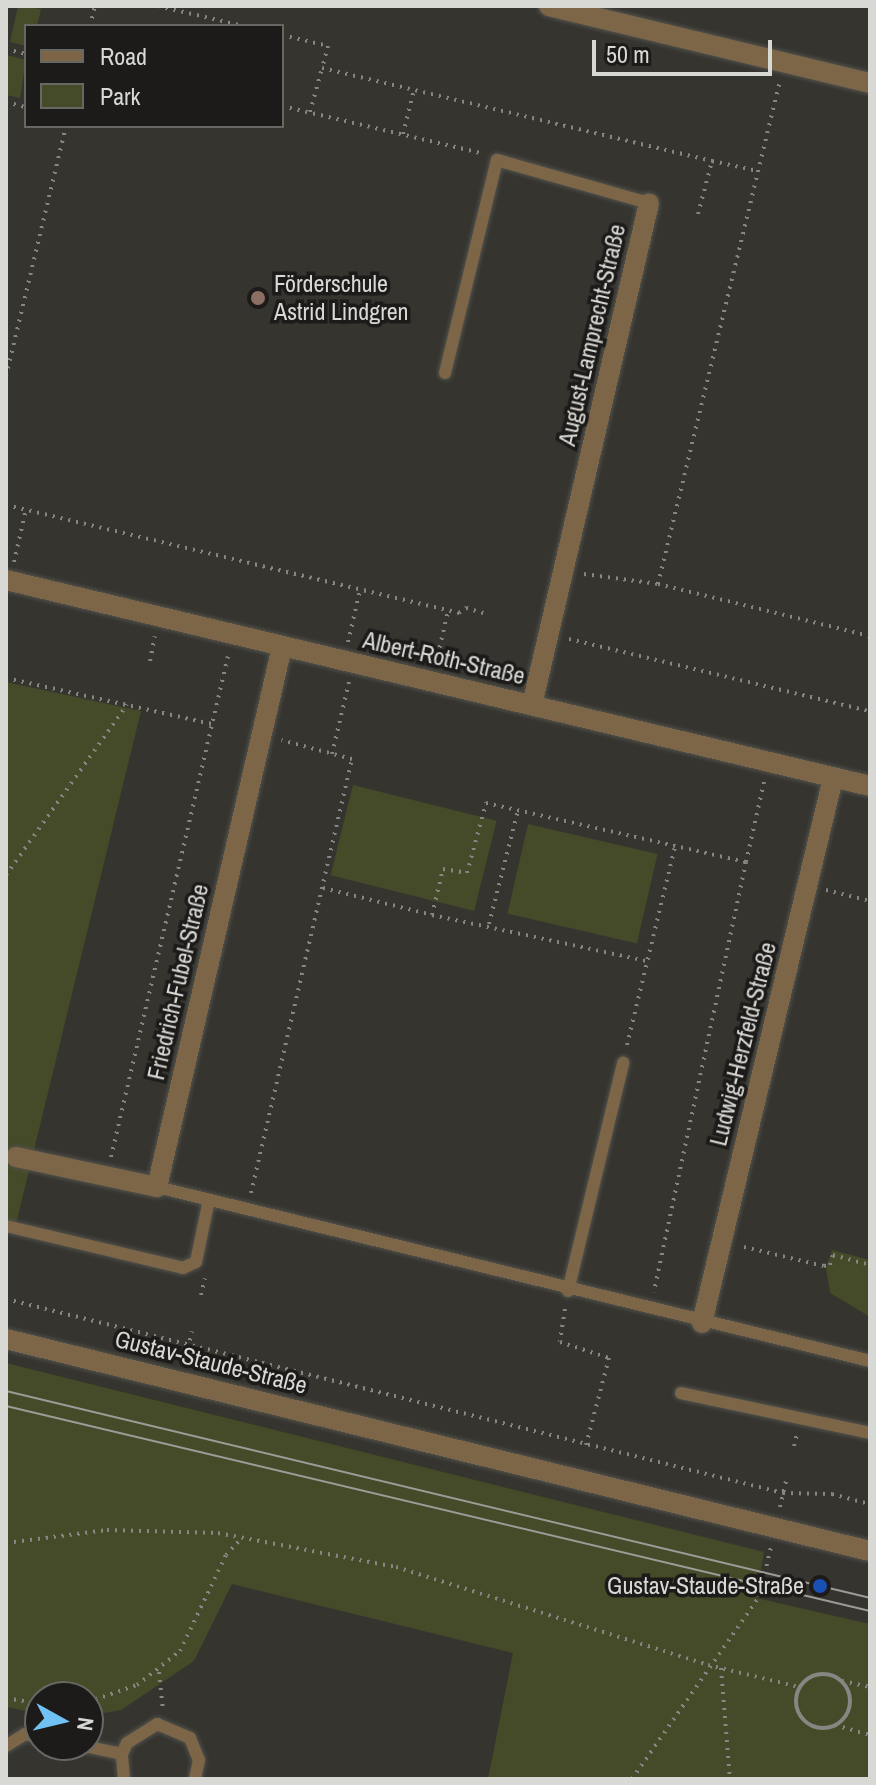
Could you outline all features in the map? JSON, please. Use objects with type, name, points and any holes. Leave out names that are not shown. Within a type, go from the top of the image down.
[{"type":"street","points":[[549,6],[870,83]]},
{"type":"street","name":"August-Lamprecht-Straße","points":[[532,705],[649,203]]},
{"type":"street","name":"Albert-Roth-Straße","points":[[8,581],[282,647],[347,670],[431,682],[870,786]]},
{"type":"street","name":"Friedrich-Fubel-Straße","points":[[157,1187],[282,647]]},
{"type":"street","name":"Ludwig-Herzfeld-Straße","points":[[702,1323],[833,778]]},
{"type":"street","points":[[11,1156],[157,1187]]},
{"type":"street","name":"Gustav-Staude-Straße","points":[[6,1339],[870,1551]]},
{"type":"lane","name":"August-Lamprecht-Straße","points":[[497,160],[649,203]]},
{"type":"lane","points":[[445,373],[497,160]]},
{"type":"lane","points":[[568,1291],[623,1063]]},
{"type":"lane","points":[[157,1187],[568,1291],[870,1361]]},
{"type":"lane","points":[[6,1226],[183,1268],[196,1262],[209,1200]]},
{"type":"lane","points":[[681,1393],[870,1433]]},
{"type":"lane","points":[[124,1779],[122,1754],[135,1734],[165,1725],[181,1730],[196,1748],[195,1779]]},
{"type":"lane","points":[[6,1746],[24,1735]]},
{"type":"lane","points":[[104,1750],[122,1754]]},
{"type":"path","points":[[158,6],[234,24]]},
{"type":"path","points":[[284,35],[328,46],[310,113]]},
{"type":"path","points":[[322,68],[758,172]]},
{"type":"path","points":[[658,584],[781,77]]},
{"type":"path","points":[[403,134],[414,90]]},
{"type":"path","points":[[284,106],[497,160]]},
{"type":"path","points":[[6,376],[66,128]]},
{"type":"path","points":[[6,157],[13,158]]},
{"type":"path","points":[[698,214],[712,161]]},
{"type":"path","points":[[6,505],[448,611],[487,614]]},
{"type":"path","points":[[8,581],[26,509]]},
{"type":"path","points":[[581,573],[658,584],[870,636]]},
{"type":"path","points":[[332,754],[360,590]]},
{"type":"path","points":[[431,682],[448,611]]},
{"type":"path","points":[[150,661],[156,631]]},
{"type":"path","points":[[565,639],[870,711]]},
{"type":"path","points":[[107,1175],[230,649]]},
{"type":"path","points":[[6,678],[212,724]]},
{"type":"path","points":[[6,875],[127,705]]},
{"type":"path","points":[[247,1211],[352,759],[263,733]]},
{"type":"path","points":[[650,1310],[765,778]]},
{"type":"path","points":[[432,915],[443,869],[467,873],[486,803],[746,862]]},
{"type":"path","points":[[489,924],[518,810]]},
{"type":"path","points":[[623,1063],[675,846]]},
{"type":"path","points":[[807,886],[870,901]]},
{"type":"path","points":[[323,888],[647,961]]},
{"type":"path","points":[[737,1246],[824,1266],[830,1265],[833,1255],[870,1265]]},
{"type":"path","points":[[568,1291],[560,1342],[609,1358],[586,1445]]},
{"type":"path","points":[[6,1299],[188,1348],[783,1493],[832,1494],[870,1504]]},
{"type":"path","points":[[188,1348],[192,1331]]},
{"type":"path","points":[[783,1493],[786,1481]]},
{"type":"path","points":[[6,1544],[107,1530],[242,1538],[396,1567],[708,1665],[799,1687]]},
{"type":"path","points":[[104,1698],[116,1695],[159,1672],[191,1635],[226,1555],[242,1538]]},
{"type":"path","points":[[632,1779],[708,1665],[759,1597],[765,1568]]},
{"type":"path","points":[[721,1668],[730,1779]]},
{"type":"path","points":[[159,1672],[165,1725]]},
{"type":"path","points":[[870,1687],[822,1673],[799,1687],[796,1699],[801,1717],[819,1728],[835,1725],[870,1735]]},
{"type":"path","points":[[835,1725],[850,1707],[842,1681]]},
{"type":"green space","points":[[18,6],[41,9],[37,24],[24,24],[24,46],[10,42]]},
{"type":"green space","points":[[7,55],[24,59],[24,73],[20,98],[6,95]]},
{"type":"green space","points":[[6,682],[141,711],[15,1228],[6,1226]]},
{"type":"green space","points":[[353,785],[497,821],[474,911],[331,875]]},
{"type":"green space","points":[[528,824],[658,854],[637,944],[507,914]]},
{"type":"green space","points":[[832,1250],[870,1260],[870,1317],[830,1293],[826,1268]]},
{"type":"green space","points":[[6,1363],[764,1552],[756,1598],[870,1624],[870,1779],[488,1779],[513,1653],[232,1584],[194,1661],[121,1710],[104,1713],[104,1681],[24,1681],[24,1711],[6,1707]]},
{"type":"tram line","points":[[6,1391],[870,1598]]},
{"type":"tram line","points":[[6,1406],[870,1611]]},
{"type":"place","name":"Förderschule Astrid Lindgren","points":[[258,298]]},
{"type":"place","name":"Gustav-Staude-Straße","points":[[820,1586]]}]
